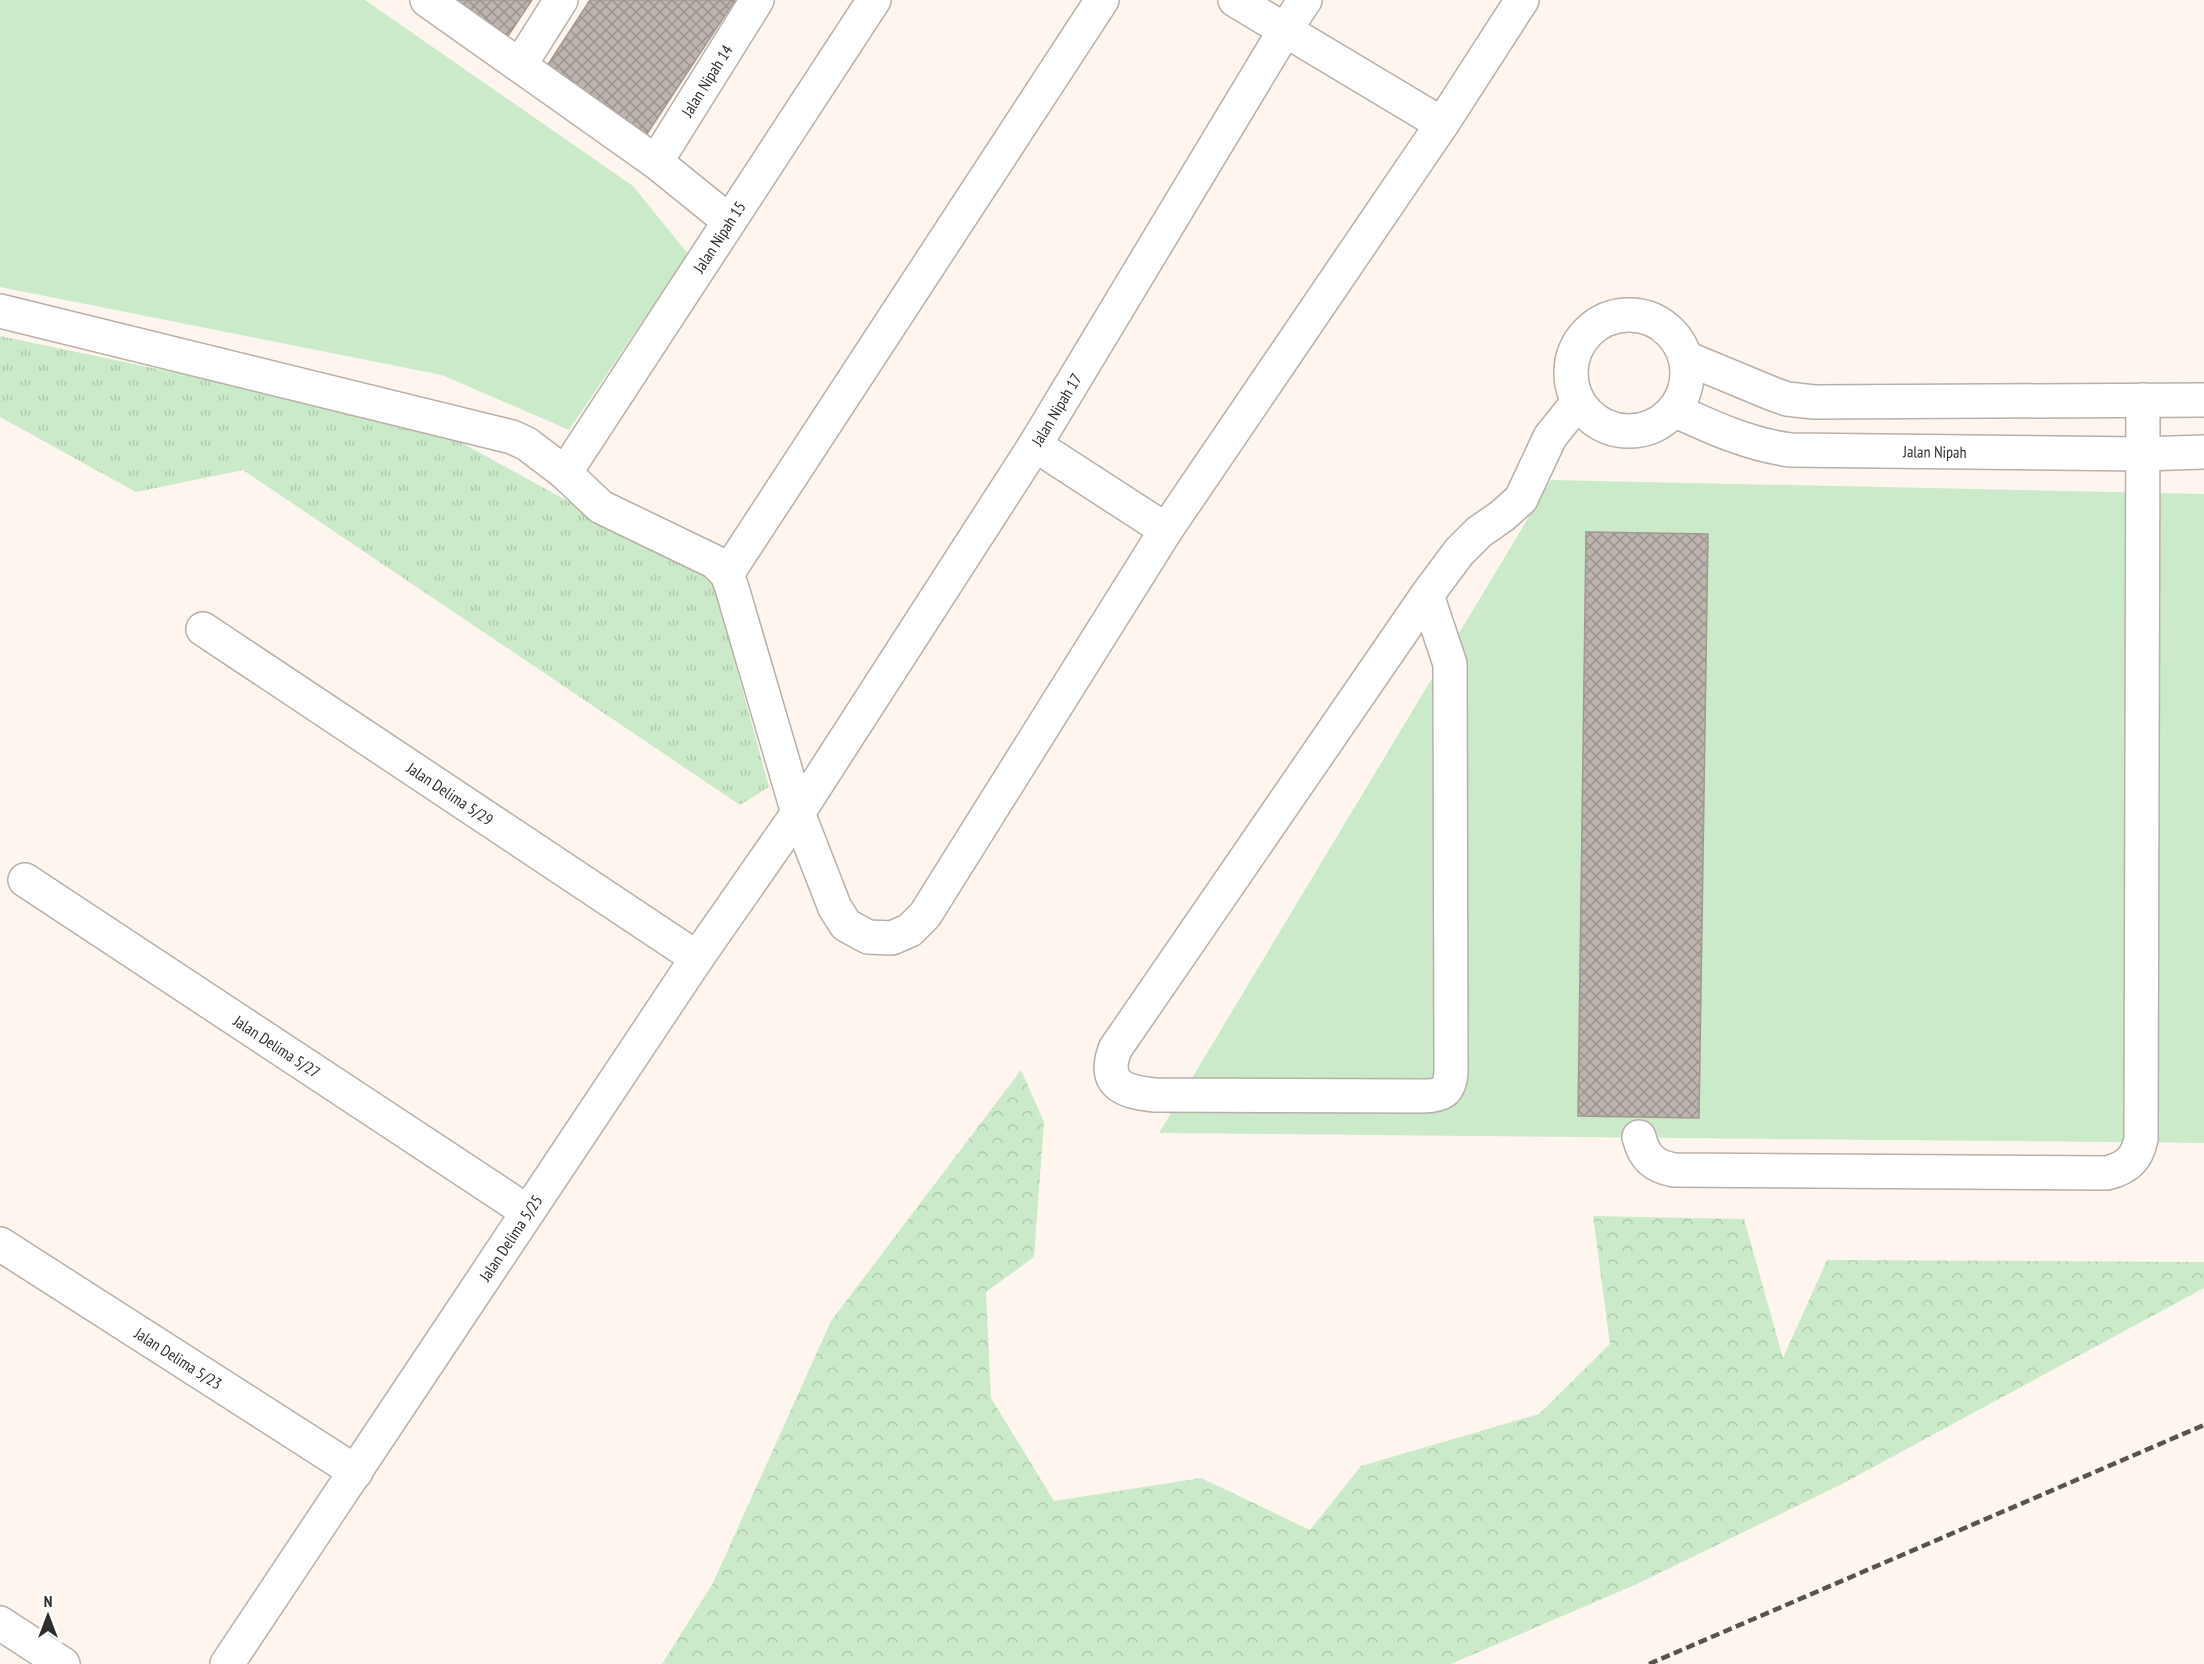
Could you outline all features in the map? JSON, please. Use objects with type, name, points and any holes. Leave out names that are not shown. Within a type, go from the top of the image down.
[{"type":"street","points":[[427,0],[656,162],[729,221]]},
{"type":"street","points":[[520,65],[561,0]]},
{"type":"street","name":"Jalan Nipah 14","points":[[656,162],[757,0]]},
{"type":"street","name":"Jalan Nipah 15","points":[[566,473],[874,0]]},
{"type":"street","points":[[727,574],[1102,0]]},
{"type":"street","points":[[1235,0],[1442,124]]},
{"type":"street","name":"Jalan Nipah 17","points":[[798,813],[1035,445],[1305,0]]},
{"type":"street","points":[[0,311],[512,436],[527,444],[566,473],[601,507],[715,562],[727,574],[798,813],[835,908],[846,925],[868,937],[892,938],[910,930],[925,915],[1166,530],[1442,124],[1522,0]]},
{"type":"street","points":[[1634,315],[1661,324],[1680,345],[1686,358],[1688,372],[1686,386],[1674,410],[1651,427],[1637,431],[1610,428],[1597,422],[1578,402],[1570,375],[1571,361],[1576,348],[1589,331],[1606,319],[1634,315]]},
{"type":"street","points":[[1686,358],[1773,394],[1798,400],[2204,400]]},
{"type":"street","points":[[1639,1137],[1642,1150],[1650,1161],[1660,1168],[1674,1170],[2107,1173],[2131,1162],[2138,1151],[2141,1139],[2143,400]]},
{"type":"street","points":[[1427,596],[1450,664],[1451,1071],[1447,1089],[1432,1096],[1398,1096],[1155,1095],[1137,1093],[1123,1088],[1113,1078],[1111,1071],[1110,1064],[1115,1049],[1427,596],[1459,552],[1479,532],[1521,499],[1550,437],[1578,402]]},
{"type":"street","name":"Jalan Nipah","points":[[1674,410],[1732,435],[1763,445],[1791,450],[2142,454],[2204,452]]},
{"type":"street","points":[[1035,445],[1166,530]]},
{"type":"street","name":"Jalan Delima 5/29","points":[[203,629],[697,958]]},
{"type":"street","name":"Jalan Delima 5/25","points":[[227,1664],[697,958],[798,813]]},
{"type":"street","name":"Jalan Delima 5/27","points":[[26,880],[528,1212]]},
{"type":"street","name":"Jalan Delima 5/23","points":[[0,1245],[356,1472]]},
{"type":"street","points":[[0,1623],[63,1664]]},
{"type":"green space","points":[[0,0],[365,0],[633,186],[688,254],[569,430],[442,375],[0,287]]},
{"type":"green space","points":[[0,336],[431,426],[713,581],[769,787],[740,805],[243,470],[136,492],[0,417]]},
{"type":"green space","points":[[1551,480],[2204,494],[2204,1143],[1159,1133]]},
{"type":"green space","points":[[1021,1070],[1044,1122],[1034,1257],[986,1292],[991,1398],[1054,1501],[1201,1478],[1310,1530],[1361,1466],[1539,1414],[1610,1344],[1593,1216],[1744,1219],[1783,1358],[1827,1260],[2204,1262],[2204,1288],[1840,1485],[1637,1584],[1451,1664],[662,1664],[713,1583],[831,1321]]},
{"type":"building","points":[[452,0],[532,0],[508,36]]},
{"type":"building","points":[[590,0],[735,0],[647,134],[545,69]]},
{"type":"building","points":[[1586,532],[1708,534],[1699,1118],[1578,1116]]},
{"type":"railway","points":[[1649,1664],[2204,1425]]}]
